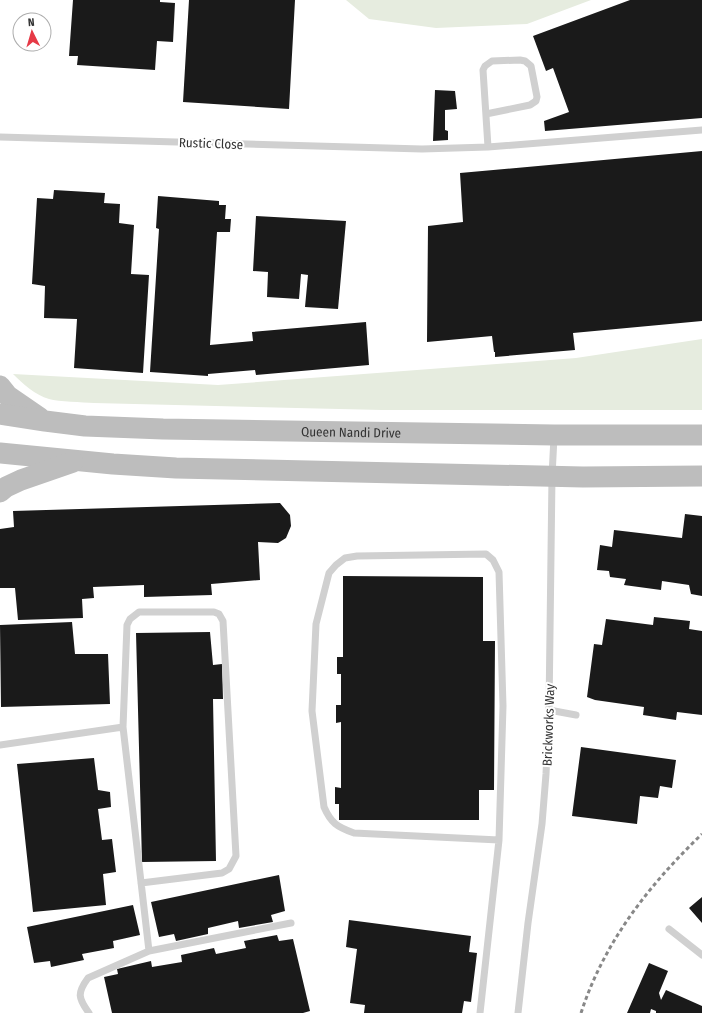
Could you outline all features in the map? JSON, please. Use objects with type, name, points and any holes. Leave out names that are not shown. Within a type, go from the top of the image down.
[{"type":"main road","points":[[0,386],[8,396],[44,422]]},
{"type":"main road","name":"Queen Nandi Drive","points":[[0,414],[44,422],[85,426],[163,429],[554,435],[702,435]]},
{"type":"main road","points":[[0,453],[113,464],[176,468],[552,476],[702,476]]},
{"type":"main road","points":[[0,492],[6,487],[21,480],[79,460]]},
{"type":"lane","points":[[486,114],[530,106],[536,101],[537,96],[531,66],[528,63],[520,60],[492,61],[485,66],[483,70],[488,147]]},
{"type":"lane","name":"Rustic Close","points":[[0,137],[422,149],[488,147],[702,130]]},
{"type":"lane","name":"Brickworks Way","points":[[518,1013],[528,923],[542,824],[549,710],[552,476],[554,435]]},
{"type":"lane","points":[[480,1013],[499,840],[503,706],[499,572],[493,560],[486,554],[357,556],[345,558],[336,564],[329,573],[316,624],[312,712],[324,807],[329,816],[340,828],[354,833],[499,840]]},
{"type":"lane","points":[[141,883],[222,873],[229,869],[236,856],[223,621],[219,614],[214,612],[139,612],[130,619],[127,625],[123,727],[141,883],[149,951]]},
{"type":"lane","points":[[549,710],[576,715]]},
{"type":"lane","points":[[0,745],[123,727]]},
{"type":"lane","points":[[89,1013],[82,1003],[80,995],[82,986],[88,978],[149,951],[291,923]]},
{"type":"lane","points":[[669,929],[702,955]]},
{"type":"shaded area","points":[[346,0],[591,0],[527,24],[436,28],[369,19]]},
{"type":"shaded area","points":[[702,339],[702,410],[382,410],[94,403],[49,399],[30,389],[13,374],[218,385],[576,358]]},
{"type":"building","points":[[73,0],[160,0],[160,2],[175,3],[173,42],[157,41],[155,70],[77,65],[78,56],[69,56]]},
{"type":"building","points":[[189,0],[295,0],[289,109],[183,102]]},
{"type":"building","points":[[630,0],[702,0],[702,118],[545,131],[544,121],[569,112],[553,68],[546,71],[533,36]]},
{"type":"building","points":[[435,90],[455,91],[457,109],[445,110],[445,130],[448,131],[448,140],[433,141]]},
{"type":"building","points":[[702,151],[702,321],[573,333],[575,350],[495,357],[492,336],[427,342],[428,226],[463,222],[460,173]]},
{"type":"building","points":[[54,190],[105,193],[104,203],[120,204],[119,223],[134,225],[131,274],[149,275],[143,373],[74,368],[77,319],[44,318],[45,286],[32,284],[37,198],[53,199]]},
{"type":"building","points":[[158,196],[219,201],[219,205],[226,205],[225,219],[231,219],[230,232],[217,232],[210,345],[253,341],[252,332],[366,322],[369,365],[256,375],[255,370],[208,374],[208,376],[150,372],[159,229],[156,228]]},
{"type":"building","points":[[256,216],[346,221],[338,309],[305,307],[308,275],[301,274],[299,299],[267,297],[268,272],[253,271]]},
{"type":"building","points":[[280,503],[290,515],[291,526],[286,538],[278,543],[258,542],[260,580],[211,584],[212,595],[144,597],[144,585],[93,587],[94,598],[82,599],[83,618],[18,620],[15,588],[0,588],[0,529],[14,527],[13,511]]},
{"type":"building","points":[[685,514],[702,516],[702,596],[691,594],[689,585],[662,581],[661,590],[624,585],[626,579],[610,577],[609,571],[597,570],[600,545],[612,547],[614,530],[682,538]]},
{"type":"building","points":[[343,576],[483,577],[483,641],[495,641],[494,790],[479,790],[479,820],[339,820],[339,804],[335,804],[335,787],[341,788],[341,722],[336,723],[336,705],[341,705],[341,674],[337,674],[337,657],[343,657]]},
{"type":"building","points":[[654,617],[690,621],[689,629],[702,631],[702,715],[677,712],[676,720],[643,715],[644,707],[595,700],[587,697],[594,644],[602,645],[606,619],[653,625]]},
{"type":"building","points":[[72,622],[75,654],[108,654],[110,704],[1,707],[0,625]]},
{"type":"building","points":[[210,632],[213,665],[222,664],[223,699],[213,699],[216,861],[142,862],[136,633]]},
{"type":"building","points":[[581,747],[676,760],[672,788],[660,786],[658,798],[640,796],[637,824],[572,816]]},
{"type":"building","points":[[94,758],[98,790],[110,792],[111,807],[98,809],[102,840],[112,839],[116,872],[103,874],[106,905],[33,912],[17,764]]},
{"type":"building","points":[[279,875],[285,911],[271,915],[273,922],[239,928],[238,921],[208,928],[208,934],[176,941],[174,934],[159,937],[151,902]]},
{"type":"building","points":[[702,897],[702,923],[689,908]]},
{"type":"building","points":[[133,905],[140,935],[113,941],[114,948],[82,954],[84,960],[51,967],[50,961],[34,963],[27,927]]},
{"type":"building","points":[[349,920],[471,936],[469,952],[477,953],[471,1002],[464,1001],[462,1013],[364,1013],[365,1005],[350,1003],[357,949],[346,947]]},
{"type":"building","points":[[277,935],[279,941],[293,939],[310,1011],[303,1013],[112,1013],[104,977],[118,974],[117,969],[151,961],[152,967],[182,962],[181,955],[214,948],[216,954],[246,948],[244,941]]},
{"type":"building","points":[[649,963],[668,971],[659,993],[661,1000],[666,990],[702,1006],[702,1013],[656,1013],[656,1011],[651,1009],[650,1013],[627,1013]]},
{"type":"railway","points":[[581,1013],[602,962],[630,916],[646,894],[702,834]]}]
